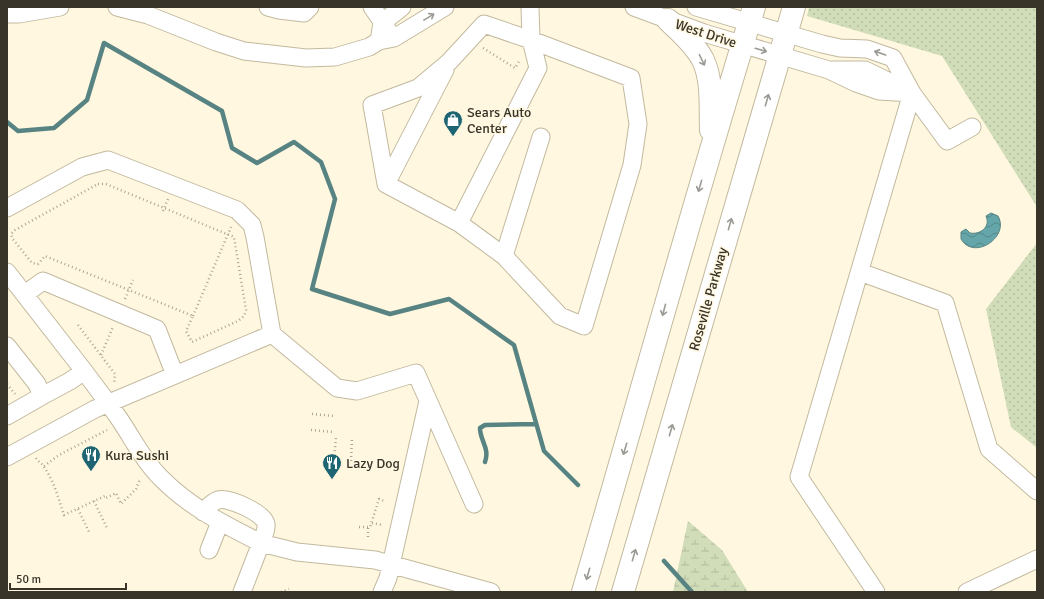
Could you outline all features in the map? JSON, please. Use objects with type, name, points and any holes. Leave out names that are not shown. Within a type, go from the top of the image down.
[{"type":"main road","name":"Roseville Parkway","points":[[623,592],[794,7]]},
{"type":"main road","points":[[583,592],[751,14]]},
{"type":"main road","points":[[668,20],[691,43],[703,59],[709,78],[711,148]]},
{"type":"street","points":[[7,14],[19,14],[60,7]]},
{"type":"street","points":[[117,7],[148,15],[244,51],[306,58],[335,57],[369,47],[386,40],[445,7]]},
{"type":"street","points":[[268,7],[304,13],[310,7]]},
{"type":"street","points":[[372,7],[382,23],[386,40]]},
{"type":"street","points":[[459,223],[538,68],[531,40],[530,7]]},
{"type":"street","name":"West Drive","points":[[634,7],[742,45],[829,70],[856,83],[880,91],[912,93]]},
{"type":"street","name":"West Drive","points":[[696,7],[751,14],[786,33],[840,48],[867,49],[893,58],[912,93],[947,140],[972,127]]},
{"type":"street","points":[[382,23],[400,8],[412,26]]},
{"type":"street","points":[[484,24],[631,78],[638,124],[632,164],[584,326],[560,316],[504,256],[459,223],[386,184],[372,105],[418,88],[449,62],[484,24]]},
{"type":"street","points":[[386,184],[449,62]]},
{"type":"street","points":[[876,592],[799,478],[912,93]]},
{"type":"street","points":[[504,256],[541,137]]},
{"type":"street","points":[[7,208],[82,167],[108,160],[237,210],[252,225],[254,231],[272,334],[337,388],[356,391],[416,373],[474,504]]},
{"type":"street","points":[[7,272],[84,371],[110,397],[118,417],[137,448],[160,477],[188,502],[220,522],[261,542],[297,552],[375,560],[492,592]]},
{"type":"street","points":[[860,272],[945,304],[989,449],[1037,491]]},
{"type":"street","points":[[25,294],[43,281],[157,329],[175,375]]},
{"type":"street","points":[[7,458],[78,418],[110,397],[175,375],[272,334]]},
{"type":"street","points":[[7,346],[37,384],[42,396]]},
{"type":"street","points":[[7,416],[84,371]]},
{"type":"street","points":[[382,592],[391,564],[428,401]]},
{"type":"street","points":[[204,512],[211,504],[219,500],[229,500],[258,513],[265,520],[267,527],[242,592]]},
{"type":"street","points":[[209,550],[220,522]]},
{"type":"street","points":[[967,592],[1037,559]]},
{"type":"path","points":[[478,45],[515,68],[531,40]]},
{"type":"path","points":[[193,316],[45,256],[38,264],[32,263],[11,234],[14,230],[92,186],[106,184],[228,234],[234,237],[246,310],[244,316],[238,321],[192,342],[186,331],[193,316],[228,234],[237,210]]},
{"type":"path","points":[[123,303],[133,280]]},
{"type":"path","points":[[101,355],[115,321]]},
{"type":"path","points":[[78,325],[115,374],[110,397]]},
{"type":"path","points":[[7,384],[18,398]]},
{"type":"path","points":[[312,414],[335,416]]},
{"type":"path","points":[[111,429],[59,455],[44,466],[58,495],[64,515],[105,496],[106,498],[116,493],[121,504],[140,485],[139,472]]},
{"type":"path","points":[[311,430],[333,432]]},
{"type":"path","points":[[334,460],[336,437]]},
{"type":"path","points":[[351,461],[352,438]]},
{"type":"path","points":[[368,540],[368,528],[372,523],[379,499],[384,501]]},
{"type":"path","points":[[94,501],[107,528]]},
{"type":"path","points":[[78,509],[90,534]]},
{"type":"path","points":[[372,523],[382,525]]},
{"type":"path","points":[[359,527],[368,528]]},
{"type":"path","points":[[281,592],[289,588]]},
{"type":"green space","points":[[809,7],[1037,7],[1037,207],[942,56],[807,16]]},
{"type":"green space","points":[[1037,243],[1037,448],[1011,427],[986,309]]},
{"type":"green space","points":[[688,521],[722,550],[748,592],[673,592]]},
{"type":"water","points":[[991,213],[998,216],[1000,224],[999,232],[995,238],[989,244],[982,247],[974,248],[967,245],[961,239],[961,232],[966,229],[970,233],[977,233],[981,231],[987,224],[986,216]]},
{"type":"waterway","points":[[7,122],[18,131],[54,128],[87,100],[104,43],[222,111],[232,148],[257,163],[294,142],[321,162],[335,199],[312,289],[390,314],[449,299],[514,345],[544,451],[578,485]]},
{"type":"waterway","points":[[485,462],[486,449],[481,437],[480,428],[485,425],[536,424]]},
{"type":"waterway","points":[[664,561],[692,592]]},
{"type":"place","name":"Sears Auto Center","points":[[453,137]]},
{"type":"place","name":"Kura Sushi","points":[[91,472]]},
{"type":"place","name":"Lazy Dog","points":[[332,480]]}]
